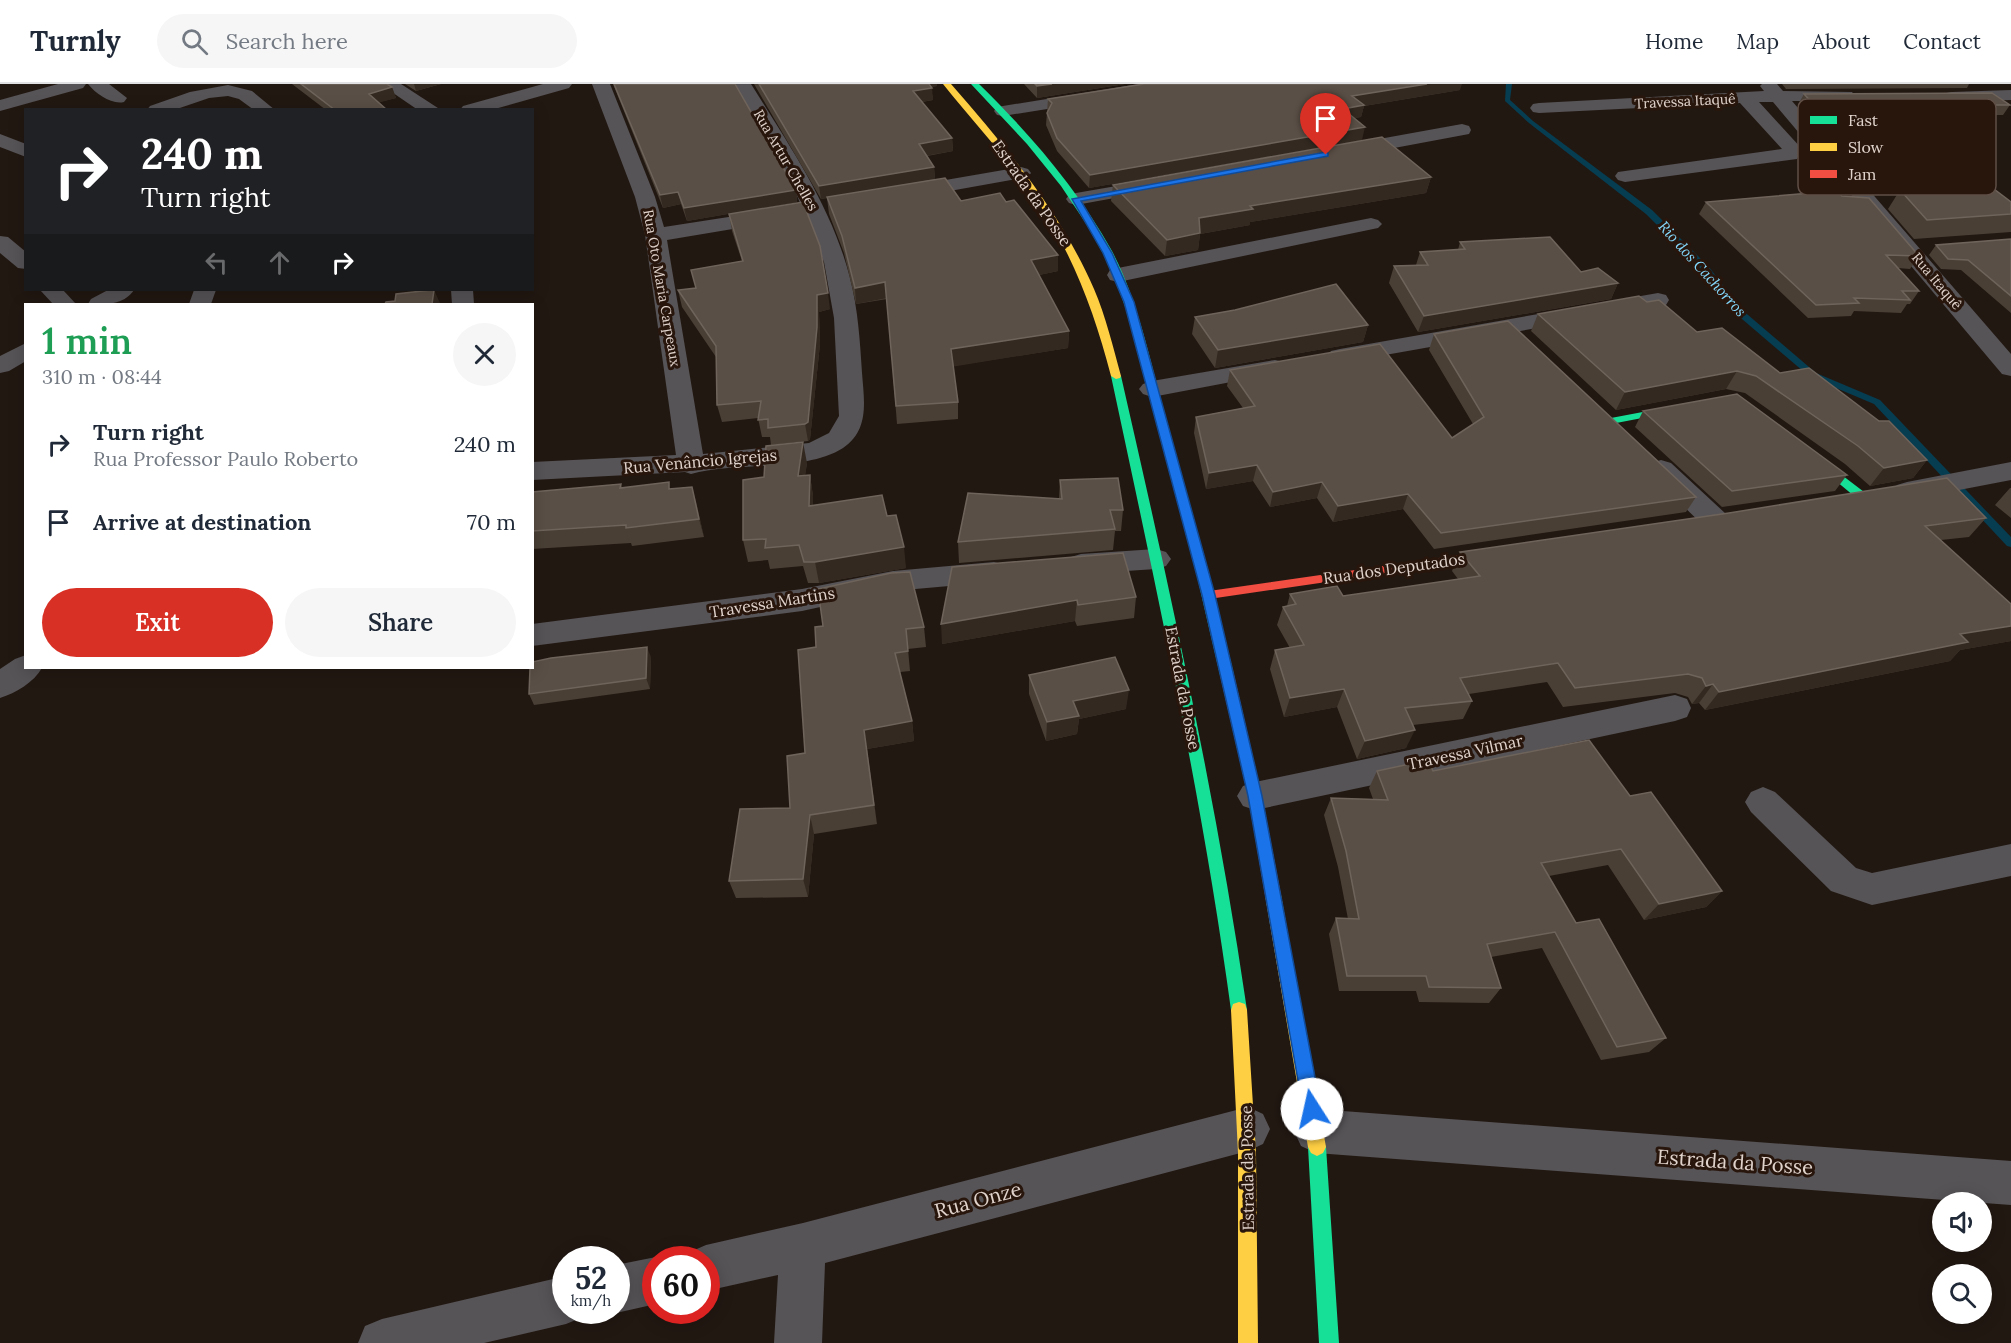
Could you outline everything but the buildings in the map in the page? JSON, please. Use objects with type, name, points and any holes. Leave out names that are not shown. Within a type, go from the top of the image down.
[{"type":"main road","name":"Estrada da Posse","points":[[947,84],[1021,173],[1074,252],[1095,302],[1115,370],[1210,821],[1233,964],[1248,1129],[1248,1343]]},
{"type":"main road","name":"Estrada da Posse","points":[[975,84],[1003,111],[1076,199],[1118,275],[1129,302],[1209,595],[1255,796],[1316,1131],[1329,1343]]},
{"type":"main road","points":[[1603,413],[1702,404]]},
{"type":"main road","points":[[1798,445],[1864,498]]},
{"type":"main road","points":[[1818,505],[1864,498]]},
{"type":"main road","name":"Rua dos Deputados","points":[[1209,595],[1516,550]]},
{"type":"street","points":[[0,106],[77,84]]},
{"type":"street","points":[[97,84],[118,98]]},
{"type":"street","points":[[389,84],[429,108]]},
{"type":"street","points":[[476,108],[563,84]]},
{"type":"street","name":"Rua Oto Maria Carpeaux","points":[[601,84],[645,197],[656,235],[691,465]]},
{"type":"street","name":"Rua Artur Chelles","points":[[742,84],[815,209],[835,263],[843,303],[852,416]]},
{"type":"street","points":[[1003,111],[1164,85]]},
{"type":"street","name":"Travessa Itaquê","points":[[1539,108],[1745,98],[1772,90],[1869,96]]},
{"type":"street","name":"Rua Itaquê","points":[[1772,90],[1798,120]]},
{"type":"street","points":[[162,108],[203,95],[232,91],[241,93],[263,108]]},
{"type":"street","points":[[1938,97],[2011,95]]},
{"type":"street","points":[[1625,176],[1790,155],[1792,149],[1787,142],[1745,98]]},
{"type":"street","points":[[1333,153],[1462,130]]},
{"type":"street","points":[[884,197],[1021,173]]},
{"type":"street","points":[[1076,199],[1179,181]]},
{"type":"street","name":"Rua Itaquê","points":[[1863,195],[2011,369]]},
{"type":"street","points":[[656,235],[838,205]]},
{"type":"street","points":[[1118,275],[1371,224]]},
{"type":"street","points":[[0,242],[24,261]]},
{"type":"street","points":[[1909,248],[1932,246]]},
{"type":"street","points":[[52,291],[64,303]]},
{"type":"street","points":[[101,303],[121,291]]},
{"type":"street","points":[[1152,389],[1658,300]]},
{"type":"street","points":[[1509,327],[1534,350]]},
{"type":"street","points":[[0,366],[24,351]]},
{"type":"street","points":[[1603,413],[1712,522]]},
{"type":"street","name":"Rua Venâncio Igrejas","points":[[534,471],[691,465],[818,449],[842,436],[852,416]]},
{"type":"street","points":[[1864,498],[1929,488],[2011,471]]},
{"type":"street","points":[[1053,566],[1156,560]]},
{"type":"street","name":"Travessa Martins","points":[[534,635],[802,600],[893,581],[1019,569]]},
{"type":"street","points":[[0,686],[24,668]]},
{"type":"street","name":"Travessa Vilmar","points":[[1255,796],[1675,708]]},
{"type":"street","points":[[1763,802],[1844,880],[1872,889],[2011,860]]},
{"type":"street","name":"Rua Onze","points":[[720,1265],[802,1246],[1248,1129]]},
{"type":"street","name":"Estrada da Posse","points":[[1316,1131],[2011,1183]]},
{"type":"street","points":[[798,1343],[802,1246]]},
{"type":"street","points":[[382,1343],[461,1333],[552,1304]]},
{"type":"waterway","name":"Rio dos Cachorros","points":[[1509,84],[1507,100],[1531,122],[1649,212],[1706,269],[1738,311],[1813,375],[1877,402],[2011,543]]},
{"type":"traffic: fast","points":[[975,84],[1030,142],[1064,184],[1094,228],[1116,270],[1138,329],[1227,675]]},
{"type":"traffic: fast","points":[[1116,376],[1185,692],[1215,850],[1239,1010]]},
{"type":"traffic: fast","points":[[1611,421],[1685,407]]},
{"type":"traffic: fast","points":[[1809,453],[1864,498],[1828,504]]},
{"type":"traffic: fast","points":[[1317,1147],[1329,1343]]},
{"type":"traffic: slow","points":[[947,84],[1004,151],[1052,218],[1090,291],[1116,376]]},
{"type":"traffic: slow","points":[[1273,895],[1317,1147]]},
{"type":"traffic: slow","points":[[1239,1010],[1247,1153],[1248,1343]]},
{"type":"traffic: jam","points":[[1209,595],[1501,553]]},
{"type":"traffic: jam","points":[[1227,675],[1255,796],[1273,895]]},
{"type":"route","points":[[1312,1109],[1255,796],[1209,595],[1129,302],[1108,253],[1076,199],[1326,155]]}]
